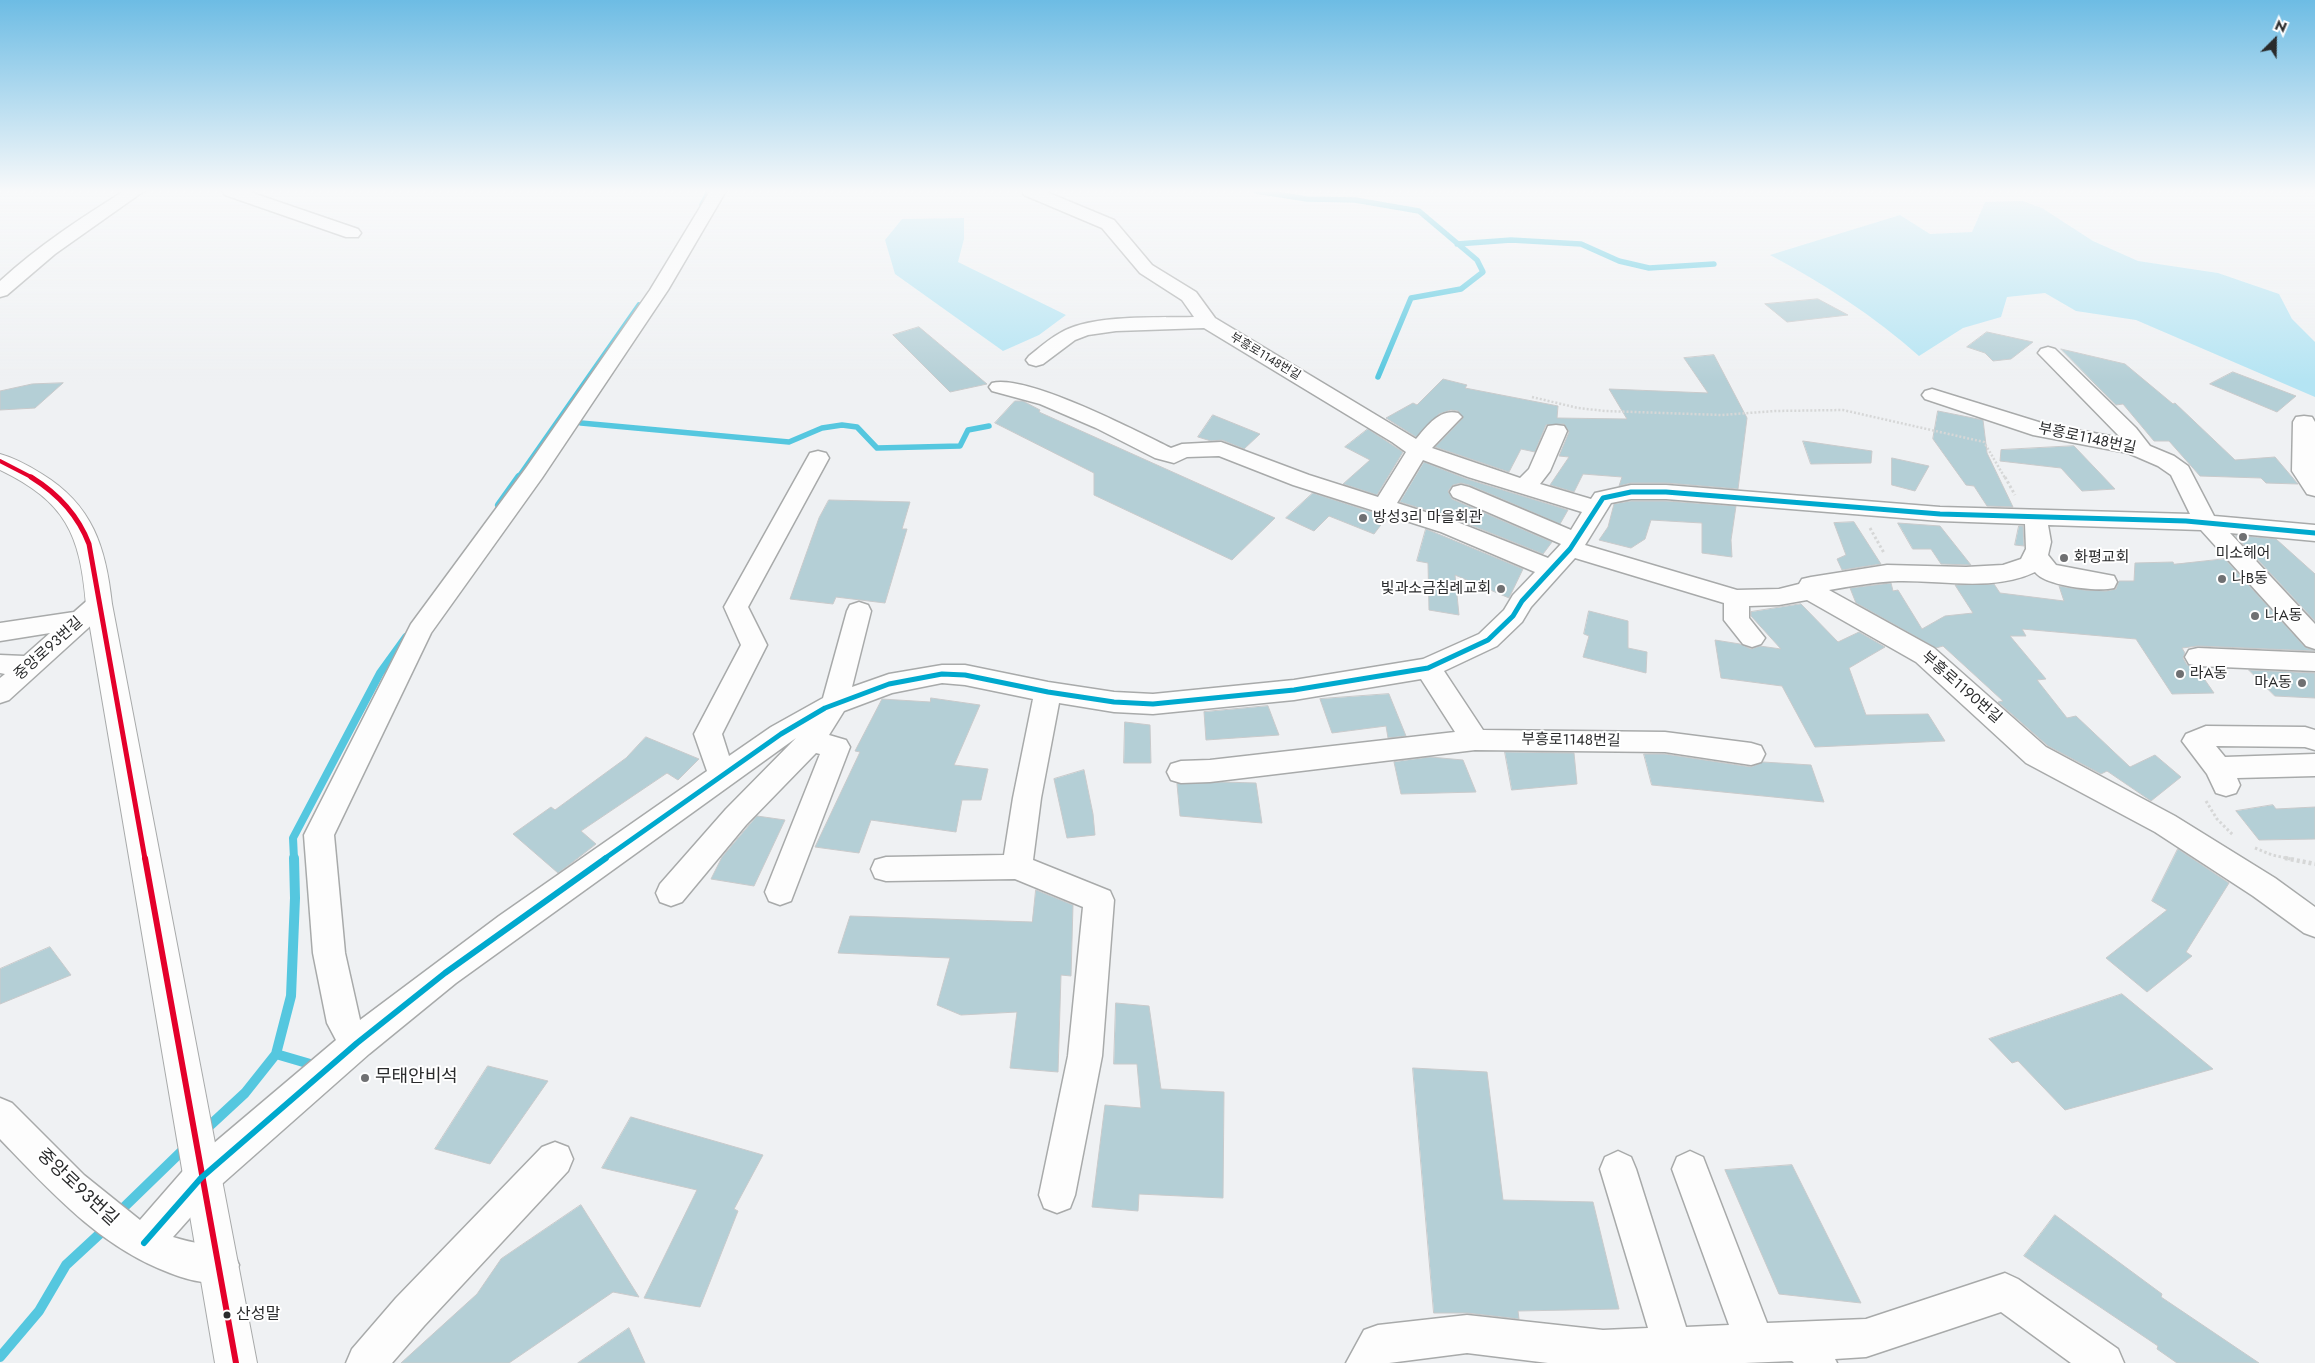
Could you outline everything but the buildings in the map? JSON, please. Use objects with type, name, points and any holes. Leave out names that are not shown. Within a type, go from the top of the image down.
[{"type":"main road","points":[[0,462],[31,476],[53,492],[70,510],[86,535],[95,568],[90,612],[220,1265],[236,1363]]},
{"type":"street","points":[[0,291],[43,255]]},
{"type":"street","points":[[357,1043],[343,1023],[329,953],[319,835],[420,630],[534,473],[660,290],[681,255]]},
{"type":"street","name":"부흥로1148번길","points":[[1134,255],[1146,269],[1189,296],[1208,322],[1400,437],[1417,450],[1525,488],[1594,508]]},
{"type":"street","points":[[1036,360],[1068,336],[1084,330],[1116,325],[1208,322]]},
{"type":"street","points":[[2048,353],[2128,433],[2141,449]]},
{"type":"street","points":[[999,387],[1024,392],[1104,423],[1168,457],[1182,451],[1221,448],[1301,480],[1449,528],[1551,569]]},
{"type":"street","name":"부흥로1148번길","points":[[1932,394],[2041,430],[2109,441],[2141,449],[2166,461],[2180,471],[2204,519],[2315,640]]},
{"type":"street","points":[[1383,507],[1417,450],[1430,434],[1451,417]]},
{"type":"street","points":[[2304,422],[2303,471],[2315,489]]},
{"type":"street","points":[[1525,488],[1539,471],[1556,431]]},
{"type":"street","points":[[722,775],[708,734],[754,645],[736,607],[818,458]]},
{"type":"street","points":[[1461,492],[1573,545],[1736,598],[1779,597],[1808,591],[1811,585],[1896,572],[2001,574],[2018,571],[2030,565],[2037,557]]},
{"type":"street","points":[[121,1227],[197,1152],[262,1123],[357,1043],[494,937],[722,775],[780,734],[834,704],[888,684],[942,674],[965,675],[1048,692],[1114,702],[1153,704],[1294,690],[1428,668],[1488,640],[1513,616],[1522,601],[1573,545],[1594,508],[1602,498],[1631,492],[1734,497],[1940,514],[2186,521],[2210,525],[2315,533]]},
{"type":"street","points":[[2035,516],[2038,536],[2037,557],[2047,571],[2054,575],[2106,582]]},
{"type":"street","name":"부흥로1190번길","points":[[1808,591],[1925,655],[2036,755],[2165,824],[2264,887],[2315,924]]},
{"type":"street","points":[[1736,598],[1737,620],[1752,638]]},
{"type":"street","points":[[0,632],[90,612]]},
{"type":"street","name":"중앙로93번길","points":[[0,693],[17,665],[90,612]]},
{"type":"street","points":[[671,894],[736,816],[810,741],[834,704],[859,612]]},
{"type":"street","points":[[0,681],[17,665]]},
{"type":"street","points":[[1428,668],[1475,740]]},
{"type":"street","points":[[1017,867],[1027,798],[1048,692]]},
{"type":"street","points":[[2315,740],[2305,737],[2206,736],[2196,740],[2217,783],[2315,765]]},
{"type":"street","name":"부흥로1148번길","points":[[1181,772],[1475,740],[1665,742],[1751,754]]},
{"type":"street","points":[[780,892],[836,747],[810,741]]},
{"type":"street","points":[[886,869],[1017,867],[1099,900],[1085,1056],[1058,1196]]},
{"type":"street","name":"중앙로93번길","points":[[0,1115],[121,1227],[172,1256],[199,1265],[220,1265]]},
{"type":"street","points":[[366,1363],[410,1312],[555,1159]]},
{"type":"street","points":[[1618,1169],[1673,1347]]},
{"type":"street","points":[[1690,1169],[1755,1343]]},
{"type":"street","points":[[1366,1363],[1378,1344],[1467,1334],[1603,1350],[1755,1343],[1810,1352],[1866,1338],[2006,1292],[2104,1363]]},
{"type":"lane","points":[[2198,656],[2315,662]]},
{"type":"path","points":[[1532,397],[1578,408],[1606,411],[1722,416],[1775,411],[1843,410],[1984,442],[2013,493],[2035,516]]},
{"type":"path","points":[[1858,508],[1896,572]]},
{"type":"path","points":[[2217,783],[2206,803],[2217,819],[2240,840]]},
{"type":"path","points":[[2254,847],[2272,855],[2315,864]]},
{"type":"shaded area","points":[[889,255],[960,255],[958,262],[1066,315],[1039,335],[1003,351],[895,274]]},
{"type":"shaded area","points":[[1770,255],[2124,255],[2138,261],[2218,273],[2279,294],[2292,319],[2315,342],[2315,397],[2136,320],[2076,311],[2045,293],[2007,297],[2001,317],[1963,328],[1919,356],[1848,301]]},
{"type":"waterway","points":[[1378,377],[1411,298],[1461,289],[1483,272],[1477,260],[1471,255]]},
{"type":"waterway","points":[[1605,255],[1619,261],[1649,268],[1714,264]]},
{"type":"waterway","points":[[518,478],[639,305]]},
{"type":"waterway","points":[[581,423],[789,442],[822,428],[842,425],[857,427],[877,448],[960,446],[968,430],[989,426]]},
{"type":"waterway","points":[[499,505],[519,477]]},
{"type":"waterway","points":[[294,859],[293,838],[380,673],[406,637]]},
{"type":"waterway","points":[[276,1054],[291,996],[295,898],[294,858]]},
{"type":"waterway","points":[[205,1130],[245,1093],[276,1054]]},
{"type":"waterway","points":[[276,1054],[317,1066]]},
{"type":"waterway","points":[[118,1213],[185,1148]]},
{"type":"waterway","points":[[0,1357],[39,1311],[66,1265],[106,1228]]},
{"type":"transit line","points":[[0,461],[26,474],[61,500],[71,510],[79,523],[92,552],[99,604],[236,1363]]},
{"type":"transit line","points":[[144,1243],[201,1178],[357,1043],[445,973],[781,734],[825,708],[889,684],[942,674],[965,675],[1048,692],[1114,702],[1153,704],[1294,690],[1428,668],[1488,640],[1513,616],[1522,601],[1570,549],[1603,498],[1631,492],[1666,492],[1940,514],[2186,521],[2315,533]]},
{"type":"place","name":"방성3리 마을회관","points":[[1363,518]]},
{"type":"place","name":"미소헤어","points":[[2243,537]]},
{"type":"place","name":"화평교회","points":[[2064,558]]},
{"type":"place","name":"나B동","points":[[2222,579]]},
{"type":"place","name":"빛과소금침례교회","points":[[1501,589]]},
{"type":"place","name":"나A동","points":[[2255,616]]},
{"type":"place","name":"라A동","points":[[2180,674]]},
{"type":"place","name":"마A동","points":[[2302,683]]},
{"type":"place","name":"무태안비석","points":[[365,1078]]},
{"type":"place","name":"산성말","points":[[227,1315]]}]
